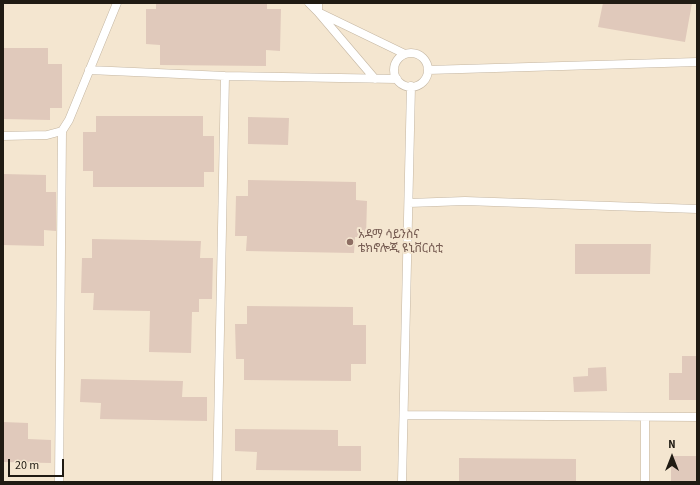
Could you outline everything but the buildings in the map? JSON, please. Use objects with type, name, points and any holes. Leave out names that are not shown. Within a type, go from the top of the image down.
[{"type":"lane","points":[[59,482],[62,131],[69,120],[117,3]]},
{"type":"lane","points":[[309,3],[405,54]]},
{"type":"lane","points":[[318,7],[375,79]]},
{"type":"lane","points":[[411,53],[418,54],[423,58],[428,70],[423,82],[411,86],[404,85],[397,79],[394,69],[395,63],[399,57],[411,53]]},
{"type":"lane","points":[[428,70],[697,62]]},
{"type":"lane","points":[[89,70],[225,76],[397,79]]},
{"type":"lane","points":[[217,482],[225,76]]},
{"type":"lane","points":[[402,482],[411,86]]},
{"type":"lane","points":[[3,136],[47,135],[62,131]]},
{"type":"lane","points":[[409,203],[472,201],[697,209]]},
{"type":"lane","points":[[404,415],[697,417]]},
{"type":"lane","points":[[645,416],[645,482]]},
{"type":"place","name":"አዳማ ሳይንስና ቴክኖሎጂ ዩኒቨርሲቲ","points":[[350,242]]}]
